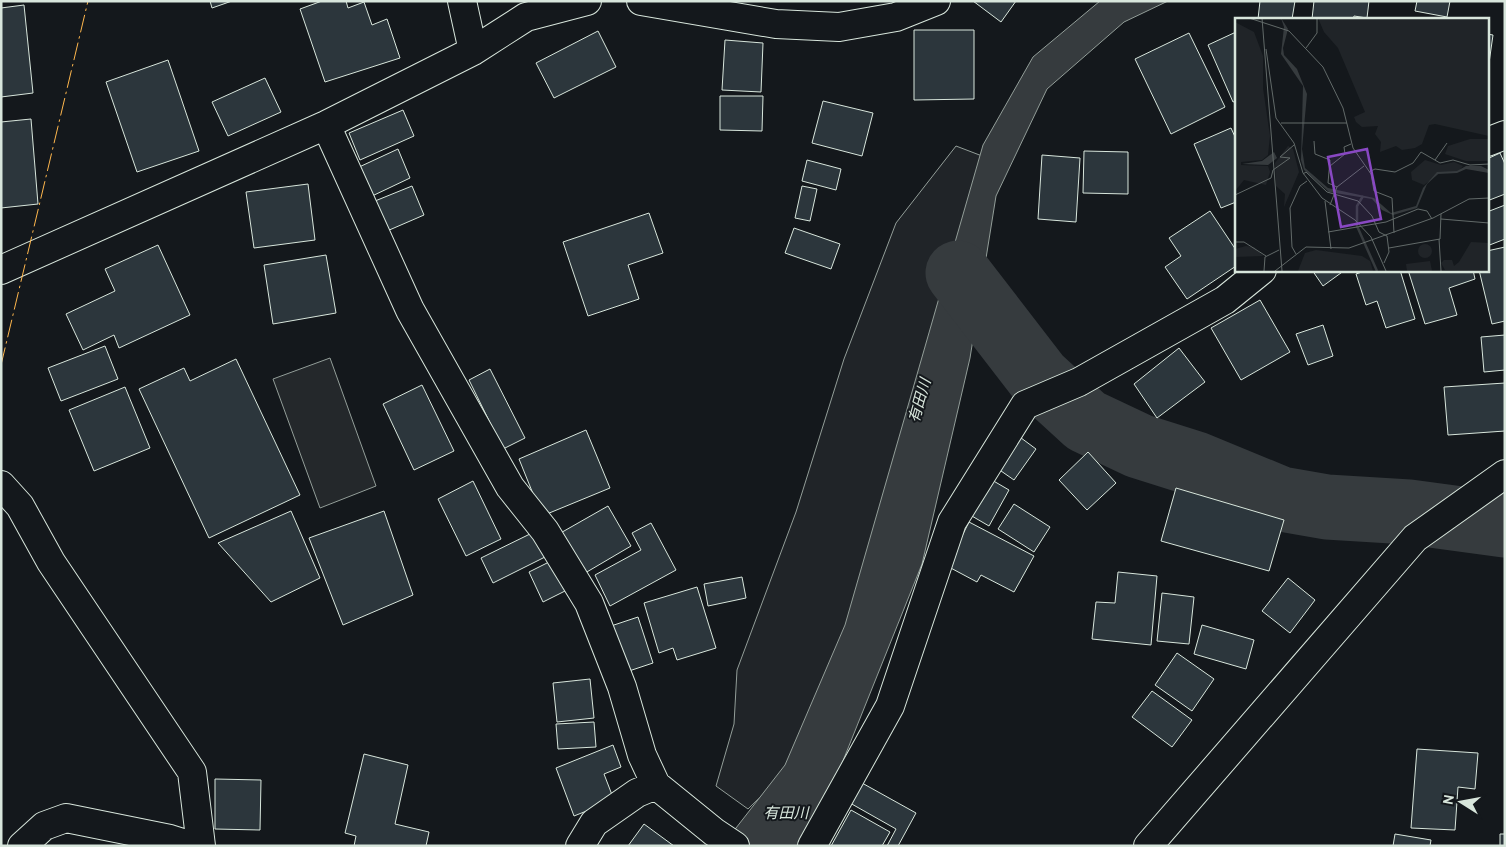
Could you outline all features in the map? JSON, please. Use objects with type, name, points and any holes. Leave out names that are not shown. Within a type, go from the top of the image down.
[{"type":"street","points":[[462,1],[473,51]]},
{"type":"street","points":[[1,270],[326,125],[473,51],[526,17],[587,1]]},
{"type":"street","points":[[641,1],[776,24],[839,27],[896,17],[936,1]]},
{"type":"street","points":[[326,125],[410,310],[510,487],[545,532],[589,603],[622,687],[642,756],[656,785],[725,839]]},
{"type":"street","points":[[1488,142],[1505,135]]},
{"type":"street","points":[[812,846],[890,706],[952,522],[1025,405],[1079,382],[1225,300],[1261,271]]},
{"type":"street","points":[[1148,846],[1415,538],[1500,477]]},
{"type":"street","points":[[1,485],[20,506],[51,562],[192,772],[201,846]]},
{"type":"street","points":[[580,846],[594,823],[637,793],[656,785]]},
{"type":"street","points":[[22,846],[44,826],[66,818],[170,839],[192,846]]},
{"type":"shaded area","points":[[956,146],[990,159],[900,480],[797,761],[748,809],[716,786],[734,724],[737,670],[796,512],[844,359],[896,223]]},
{"type":"shaded area","points":[[330,358],[376,486],[320,508],[273,379]]},
{"type":"water","name":"有田川","points":[[1100,1],[1168,1],[1124,22],[1047,89],[996,196],[970,358],[922,564],[820,818],[802,846],[722,846],[785,765],[845,625],[983,145],[1033,57]]},
{"type":"building","points":[[210,1],[232,1],[212,8]]},
{"type":"building","points":[[322,1],[346,1],[348,8],[364,2],[372,25],[387,19],[400,58],[325,82],[300,9]]},
{"type":"building","points":[[973,1],[1016,1],[1001,22]]},
{"type":"building","points":[[1260,1],[1295,1],[1292,18],[1258,18]]},
{"type":"building","points":[[1314,1],[1369,1],[1367,18],[1354,16],[1353,18],[1312,18]]},
{"type":"building","points":[[1417,1],[1450,1],[1447,17],[1415,11]]},
{"type":"building","points":[[24,5],[33,93],[1,97],[1,8]]},
{"type":"building","points":[[914,30],[974,30],[974,99],[914,100]]},
{"type":"building","points":[[598,31],[616,67],[554,98],[536,63]]},
{"type":"building","points":[[1235,32],[1235,101],[1233,102],[1208,45]]},
{"type":"building","points":[[1189,33],[1225,107],[1171,134],[1135,59]]},
{"type":"building","points":[[1488,34],[1493,35],[1488,70]]},
{"type":"building","points":[[725,40],[763,43],[761,92],[722,90]]},
{"type":"building","points":[[168,60],[199,151],[137,172],[106,82]]},
{"type":"building","points":[[265,78],[281,112],[228,136],[212,102]]},
{"type":"building","points":[[720,96],[763,96],[762,131],[720,130]]},
{"type":"building","points":[[823,101],[873,113],[862,156],[812,143]]},
{"type":"building","points":[[403,110],[414,136],[360,160],[349,133]]},
{"type":"building","points":[[31,119],[38,204],[1,208],[1,122]]},
{"type":"building","points":[[1231,128],[1235,137],[1235,202],[1221,208],[1194,144]]},
{"type":"building","points":[[398,149],[410,178],[370,197],[357,168]]},
{"type":"building","points":[[1084,151],[1128,152],[1128,194],[1083,193]]},
{"type":"building","points":[[1500,153],[1505,164],[1505,194],[1488,201],[1488,159]]},
{"type":"building","points":[[1042,155],[1080,158],[1076,222],[1038,219]]},
{"type":"building","points":[[807,160],[841,169],[836,190],[802,181]]},
{"type":"building","points":[[308,184],[315,240],[254,248],[246,192]]},
{"type":"building","points":[[412,186],[424,215],[387,231],[375,201]]},
{"type":"building","points":[[802,186],[817,189],[810,221],[795,218]]},
{"type":"building","points":[[1505,205],[1505,239],[1488,246],[1488,212]]},
{"type":"building","points":[[1210,211],[1235,248],[1235,267],[1187,299],[1165,267],[1181,256],[1169,238]]},
{"type":"building","points":[[649,213],[663,253],[628,265],[639,299],[588,316],[563,242]]},
{"type":"building","points":[[794,228],[840,244],[831,269],[785,253]]},
{"type":"building","points":[[158,245],[190,315],[119,348],[114,335],[83,350],[66,314],[115,291],[105,269]]},
{"type":"building","points":[[1505,247],[1505,321],[1492,324],[1479,271],[1488,271],[1488,251]]},
{"type":"building","points":[[326,255],[336,313],[273,324],[264,265]]},
{"type":"building","points":[[1313,271],[1344,271],[1323,286]]},
{"type":"building","points":[[1365,271],[1400,271],[1415,319],[1386,328],[1377,301],[1366,305],[1356,274]]},
{"type":"building","points":[[1408,271],[1473,271],[1475,279],[1449,288],[1457,315],[1425,324]]},
{"type":"building","points":[[1260,300],[1290,352],[1241,380],[1211,328]]},
{"type":"building","points":[[1323,325],[1333,356],[1308,365],[1296,334]]},
{"type":"building","points":[[1505,335],[1505,370],[1484,372],[1481,337]]},
{"type":"building","points":[[105,346],[118,379],[61,401],[48,368]]},
{"type":"building","points":[[1179,348],[1205,382],[1157,418],[1134,384]]},
{"type":"building","points":[[236,359],[300,495],[209,538],[139,389],[184,368],[190,381]]},
{"type":"building","points":[[490,369],[525,438],[503,449],[469,380]]},
{"type":"building","points":[[1505,383],[1505,431],[1448,435],[1444,387]]},
{"type":"building","points":[[422,385],[454,451],[414,470],[383,404]]},
{"type":"building","points":[[125,387],[150,448],[94,471],[69,410]]},
{"type":"building","points":[[586,430],[610,488],[542,516],[519,459]]},
{"type":"building","points":[[1013,432],[1036,449],[1014,480],[991,464]]},
{"type":"building","points":[[1088,452],[1116,483],[1087,510],[1059,480]]},
{"type":"building","points":[[985,476],[1009,490],[989,526],[965,512]]},
{"type":"building","points":[[473,481],[501,539],[466,556],[438,499]]},
{"type":"building","points":[[1176,488],[1284,520],[1269,571],[1161,541]]},
{"type":"building","points":[[1014,504],[1050,527],[1034,552],[998,529]]},
{"type":"building","points":[[608,506],[631,546],[580,576],[557,535]]},
{"type":"building","points":[[291,511],[320,578],[271,602],[218,543]]},
{"type":"building","points":[[384,511],[413,595],[343,625],[309,538]]},
{"type":"building","points":[[969,522],[1034,556],[1014,592],[981,575],[977,582],[947,566]]},
{"type":"building","points":[[651,523],[676,570],[610,606],[595,575],[641,550],[632,533]]},
{"type":"building","points":[[532,533],[545,557],[493,583],[481,558]]},
{"type":"building","points":[[557,558],[571,588],[543,602],[529,572]]},
{"type":"building","points":[[1118,572],[1157,576],[1151,645],[1092,639],[1096,602],[1115,603]]},
{"type":"building","points":[[742,577],[746,598],[708,606],[704,584]]},
{"type":"building","points":[[1288,578],[1315,600],[1290,633],[1262,611]]},
{"type":"building","points":[[697,587],[716,648],[677,660],[673,648],[659,653],[644,603]]},
{"type":"building","points":[[1162,593],[1194,597],[1189,644],[1157,641]]},
{"type":"building","points":[[638,617],[653,663],[626,672],[611,626]]},
{"type":"building","points":[[1202,625],[1254,640],[1246,669],[1194,654]]},
{"type":"building","points":[[1177,653],[1214,679],[1192,711],[1155,685]]},
{"type":"building","points":[[590,679],[594,718],[557,722],[553,683]]},
{"type":"building","points":[[1152,691],[1192,720],[1172,747],[1132,717]]},
{"type":"building","points":[[594,722],[596,747],[558,749],[556,724]]},
{"type":"building","points":[[613,745],[621,767],[604,774],[614,800],[574,816],[556,768]]},
{"type":"building","points":[[1417,749],[1478,753],[1475,789],[1458,787],[1455,830],[1411,828]]},
{"type":"building","points":[[364,754],[408,765],[395,824],[429,832],[426,846],[354,846],[356,836],[345,833]]},
{"type":"building","points":[[215,779],[261,780],[260,830],[215,829]]},
{"type":"building","points":[[862,783],[916,813],[898,846],[887,846],[896,829],[850,803]]},
{"type":"building","points":[[851,810],[890,832],[882,846],[831,846]]},
{"type":"building","points":[[644,824],[674,846],[628,846]]},
{"type":"building","points":[[1395,834],[1431,840],[1430,846],[1393,846]]},
{"type":"building","points":[[1500,834],[1505,834],[1505,846],[1500,846]]},
{"type":"waterway","points":[[958,273],[1039,378],[1086,421],[1139,446],[1196,464],[1281,499],[1327,507],[1409,512],[1505,525]]},
{"type":"power","points":[[1,365],[88,1]]}]
